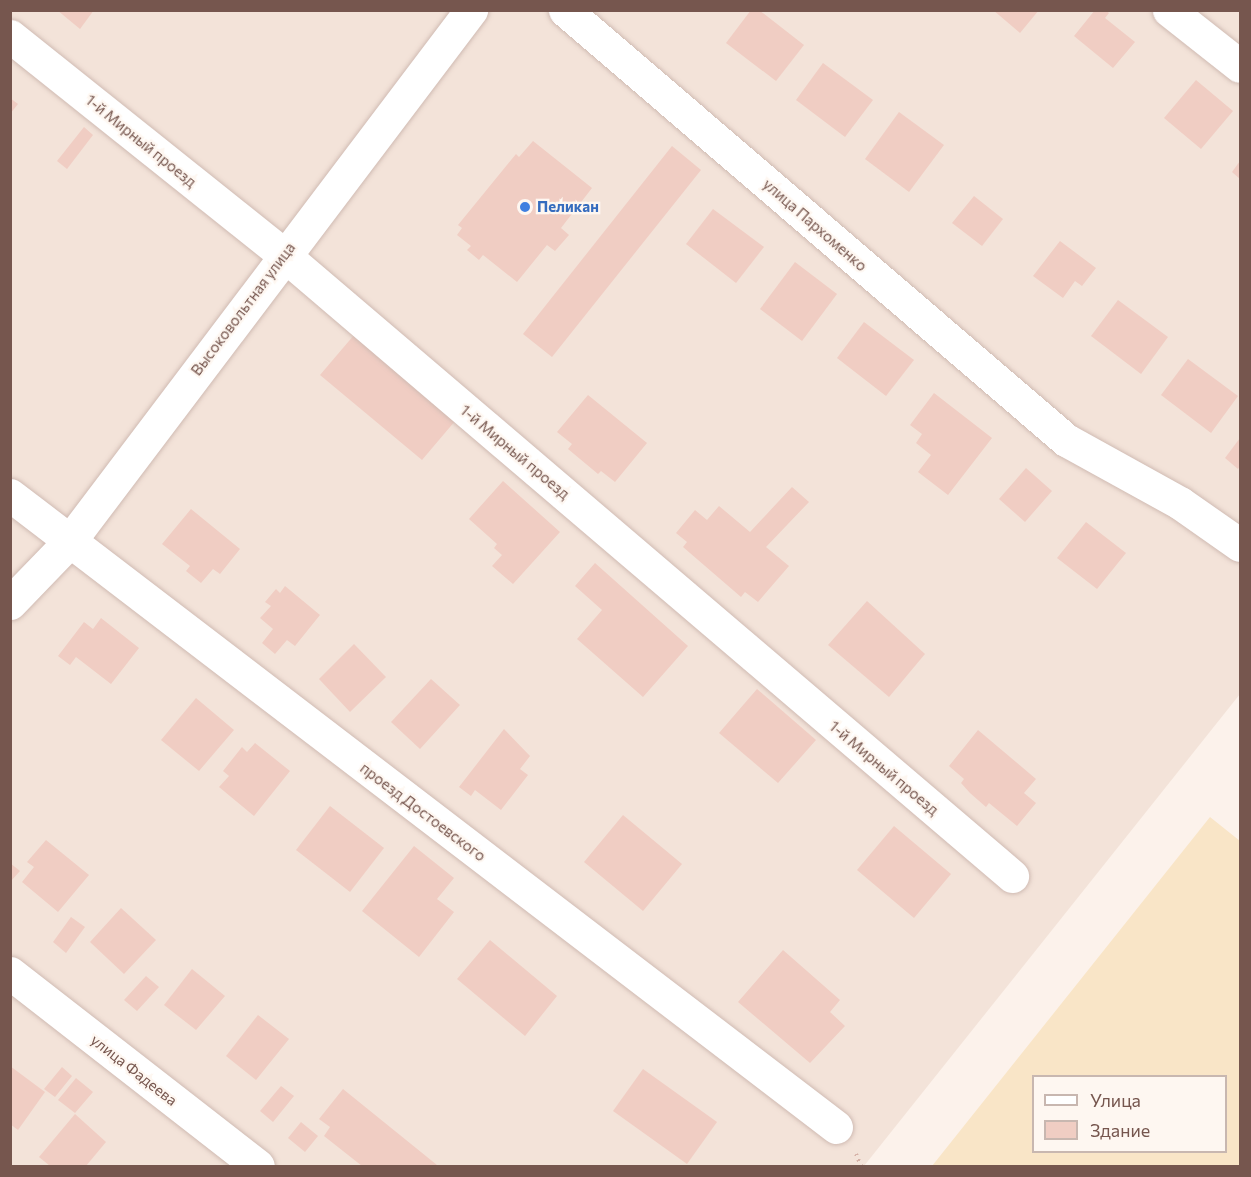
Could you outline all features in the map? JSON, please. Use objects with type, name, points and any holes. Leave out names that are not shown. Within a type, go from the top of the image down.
[{"type":"street","name":"Высоковольтная улица","points":[[10,603],[69,542],[471,10]]},
{"type":"street","name":"улица Пархоменко","points":[[565,10],[1066,440],[1180,503],[1240,545]]},
{"type":"street","points":[[1169,10],[1240,66]]},
{"type":"street","name":"1-й Мирный проезд","points":[[10,36],[284,255],[1012,876]]},
{"type":"street","name":"проезд Достоевского","points":[[10,495],[836,1128]]},
{"type":"street","name":"улица Фадеева","points":[[10,973],[258,1167]]},
{"type":"shaded area","points":[[10,11],[1240,11],[1240,694],[864,1166],[11,1166]]},
{"type":"sand","points":[[1210,817],[1240,841],[1240,1166],[932,1166]]},
{"type":"building","points":[[57,10],[94,10],[80,29]]},
{"type":"building","points":[[751,10],[759,10],[804,45],[776,81],[726,43]]},
{"type":"building","points":[[993,10],[1039,10],[1020,33]]},
{"type":"building","points":[[1095,10],[1105,10],[1109,13],[1105,18],[1135,42],[1113,68],[1074,36]]},
{"type":"building","points":[[823,63],[873,100],[845,137],[796,100]]},
{"type":"building","points":[[1196,80],[1233,111],[1201,149],[1164,118]]},
{"type":"building","points":[[10,98],[18,104],[10,114]]},
{"type":"building","points":[[899,112],[944,145],[909,192],[865,159]]},
{"type":"building","points":[[84,127],[93,135],[67,169],[57,161]]},
{"type":"building","name":"Пеликан","points":[[533,141],[592,188],[561,228],[569,235],[555,251],[547,245],[517,282],[483,255],[479,260],[467,250],[471,246],[457,235],[462,228],[458,225],[516,154],[519,157]]},
{"type":"building","points":[[672,146],[701,170],[552,357],[523,334]]},
{"type":"building","points":[[1240,161],[1240,179],[1232,172]]},
{"type":"building","points":[[974,196],[1003,219],[982,246],[952,223]]},
{"type":"building","points":[[713,209],[764,247],[736,283],[686,244]]},
{"type":"building","points":[[1060,241],[1096,268],[1082,286],[1075,281],[1063,298],[1033,276]]},
{"type":"building","points":[[795,262],[837,294],[802,341],[760,309]]},
{"type":"building","points":[[1118,300],[1168,337],[1141,374],[1091,336]]},
{"type":"building","points":[[864,322],[914,360],[886,396],[837,358]]},
{"type":"building","points":[[360,328],[461,414],[422,460],[320,375]]},
{"type":"building","points":[[1188,359],[1238,396],[1211,433],[1161,395]]},
{"type":"building","points":[[934,393],[992,438],[948,495],[918,472],[931,455],[916,443],[922,434],[910,425]]},
{"type":"building","points":[[588,395],[647,443],[615,482],[601,471],[598,474],[568,449],[572,444],[557,432]]},
{"type":"building","points":[[1240,438],[1240,466],[1238,469],[1225,458]]},
{"type":"building","points":[[1026,468],[1052,491],[1025,522],[999,499]]},
{"type":"building","points":[[503,481],[560,532],[513,584],[492,566],[502,555],[494,548],[497,544],[469,519]]},
{"type":"building","points":[[792,487],[809,502],[766,547],[789,566],[758,602],[745,592],[741,597],[683,547],[687,542],[676,533],[695,510],[707,520],[719,506],[750,532]]},
{"type":"building","points":[[191,509],[240,549],[220,574],[213,569],[201,583],[186,571],[190,566],[162,544]]},
{"type":"building","points":[[1086,522],[1126,553],[1097,589],[1057,558]]},
{"type":"building","points":[[595,563],[688,646],[643,697],[577,639],[602,610],[575,586]]},
{"type":"building","points":[[285,586],[320,615],[295,646],[287,640],[275,654],[262,643],[273,629],[260,618],[271,606],[265,602],[276,589],[280,593]]},
{"type":"building","points":[[867,601],[925,654],[889,697],[828,645]]},
{"type":"building","points":[[101,618],[139,648],[111,684],[76,657],[70,665],[58,656],[84,622],[93,629]]},
{"type":"building","points":[[354,644],[386,677],[350,712],[319,679]]},
{"type":"building","points":[[431,679],[460,705],[420,749],[391,722]]},
{"type":"building","points":[[757,689],[816,740],[778,783],[719,733]]},
{"type":"building","points":[[196,698],[234,730],[199,771],[161,740]]},
{"type":"building","points":[[504,729],[530,756],[520,769],[528,775],[501,810],[475,790],[471,796],[459,787]]},
{"type":"building","points":[[978,730],[1036,779],[1024,793],[1036,803],[1017,826],[989,803],[986,807],[970,793],[961,783],[964,779],[949,766]]},
{"type":"building","points":[[255,743],[290,771],[254,816],[219,787],[229,776],[223,771],[242,747],[247,752]]},
{"type":"building","points":[[330,806],[384,848],[350,892],[296,850]]},
{"type":"building","points":[[623,815],[682,864],[643,911],[584,862]]},
{"type":"building","points":[[894,826],[951,874],[914,918],[857,870]]},
{"type":"building","points":[[46,840],[89,875],[58,912],[22,882],[34,867],[27,862]]},
{"type":"building","points":[[414,846],[454,878],[437,899],[454,912],[419,957],[362,911]]},
{"type":"building","points":[[10,863],[20,871],[10,882]]},
{"type":"building","points":[[121,908],[156,940],[124,974],[90,942]]},
{"type":"building","points":[[71,917],[85,927],[66,953],[53,942]]},
{"type":"building","points":[[490,940],[557,996],[525,1036],[457,979]]},
{"type":"building","points":[[783,950],[840,1000],[830,1012],[845,1026],[810,1063],[738,1002]]},
{"type":"building","points":[[192,969],[225,996],[196,1030],[164,1005]]},
{"type":"building","points":[[146,976],[159,987],[137,1011],[124,1000]]},
{"type":"building","points":[[258,1015],[289,1039],[256,1080],[226,1056]]},
{"type":"building","points":[[10,1066],[45,1092],[18,1130],[10,1124]]},
{"type":"building","points":[[62,1067],[72,1076],[55,1097],[44,1089]]},
{"type":"building","points":[[643,1069],[717,1122],[687,1164],[613,1111]]},
{"type":"building","points":[[76,1078],[93,1092],[75,1113],[58,1100]]},
{"type":"building","points":[[281,1086],[294,1096],[273,1122],[260,1111]]},
{"type":"building","points":[[343,1089],[437,1165],[362,1166],[324,1136],[330,1127],[319,1119]]},
{"type":"building","points":[[75,1114],[106,1142],[86,1166],[50,1166],[39,1157]]},
{"type":"building","points":[[301,1122],[318,1136],[305,1152],[288,1138]]},
{"type":"place","name":"Пеликан","points":[[525,207]]}]
